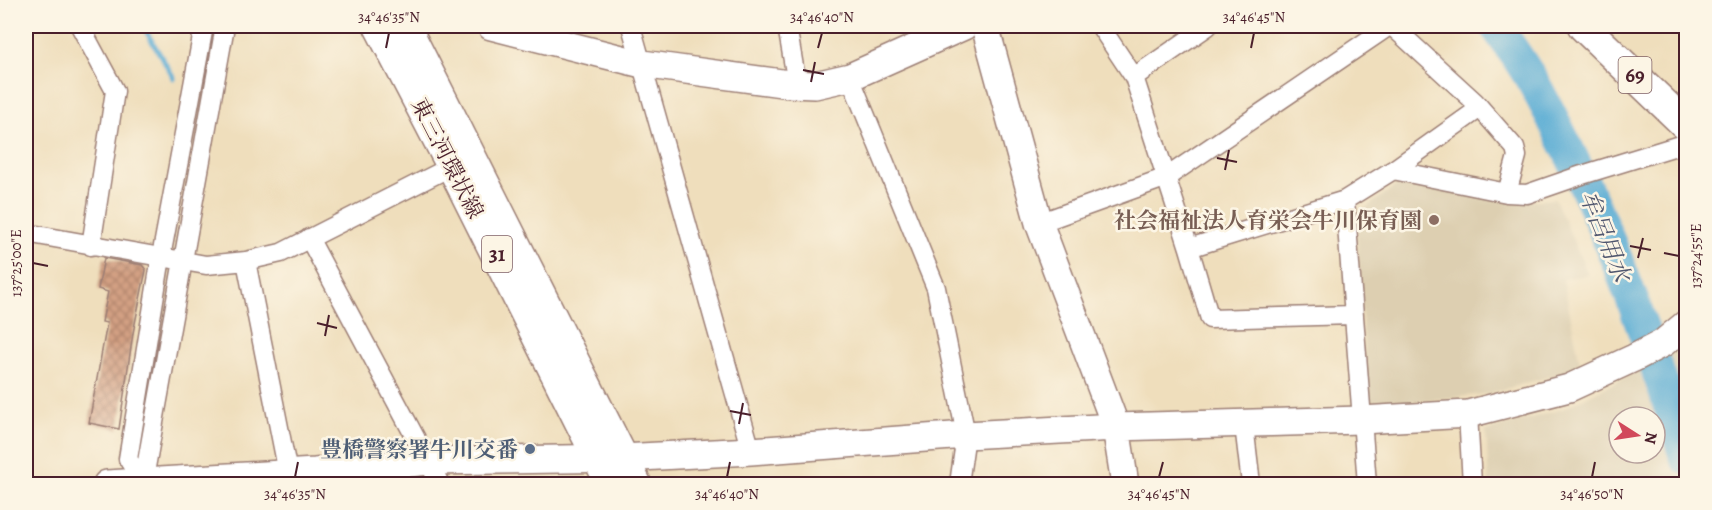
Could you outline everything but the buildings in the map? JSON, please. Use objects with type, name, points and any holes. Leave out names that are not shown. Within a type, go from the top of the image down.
[{"type":"main road","name":"東三河環状線","points":[[379,26],[462,161]]},
{"type":"main road","name":"東三河環状線","points":[[405,26],[462,161],[610,467],[636,484]]},
{"type":"main road","name":"69","points":[[1583,26],[1686,125]]},
{"type":"street","points":[[80,26],[115,91],[91,246]]},
{"type":"street","points":[[143,484],[128,459],[161,257],[204,26]]},
{"type":"street","points":[[143,484],[225,26]]},
{"type":"street","points":[[491,26],[642,64],[816,85],[849,77],[964,26]]},
{"type":"street","points":[[632,26],[751,451]]},
{"type":"street","points":[[787,26],[797,84]]},
{"type":"street","points":[[985,26],[1039,224],[1116,428],[1125,484]]},
{"type":"street","points":[[1100,26],[1134,76],[1210,319],[1353,315]]},
{"type":"street","points":[[1134,76],[1208,26]]},
{"type":"street","points":[[1039,224],[1167,177],[1391,26],[1480,108],[1515,148],[1517,156],[1507,193]]},
{"type":"street","points":[[849,77],[936,288],[966,435],[959,484]]},
{"type":"street","points":[[1189,248],[1345,200],[1393,170],[1480,108]]},
{"type":"street","points":[[1393,170],[1507,193],[1527,194],[1686,143]]},
{"type":"street","points":[[26,233],[206,266],[246,261],[281,253],[462,161]]},
{"type":"street","points":[[1345,200],[1366,484]]},
{"type":"street","points":[[309,238],[434,473]]},
{"type":"street","points":[[246,261],[305,476]]},
{"type":"street","points":[[107,484],[610,467],[751,451],[966,435],[1468,414],[1569,388],[1663,343],[1686,324]]},
{"type":"street","points":[[1468,414],[1472,484]]},
{"type":"street","points":[[1244,425],[1251,484]]},
{"type":"shaded area","points":[[1401,182],[1513,202],[1555,199],[1588,275],[1563,279],[1581,368],[1486,394],[1375,405],[1367,399],[1356,215]]},
{"type":"shaded area","points":[[1686,340],[1686,484],[1489,484],[1486,431],[1562,409],[1626,377]]},
{"type":"waterway","points":[[143,26],[174,78]]},
{"type":"waterway","name":"牟呂用水","points":[[1496,26],[1538,91],[1602,225],[1639,317],[1686,458]]},
{"type":"place","name":"社会福祉法人育栄会牛川保育園","points":[[1434,220]]},
{"type":"place","name":"豊橋警察署牛川交番","points":[[530,449]]}]
